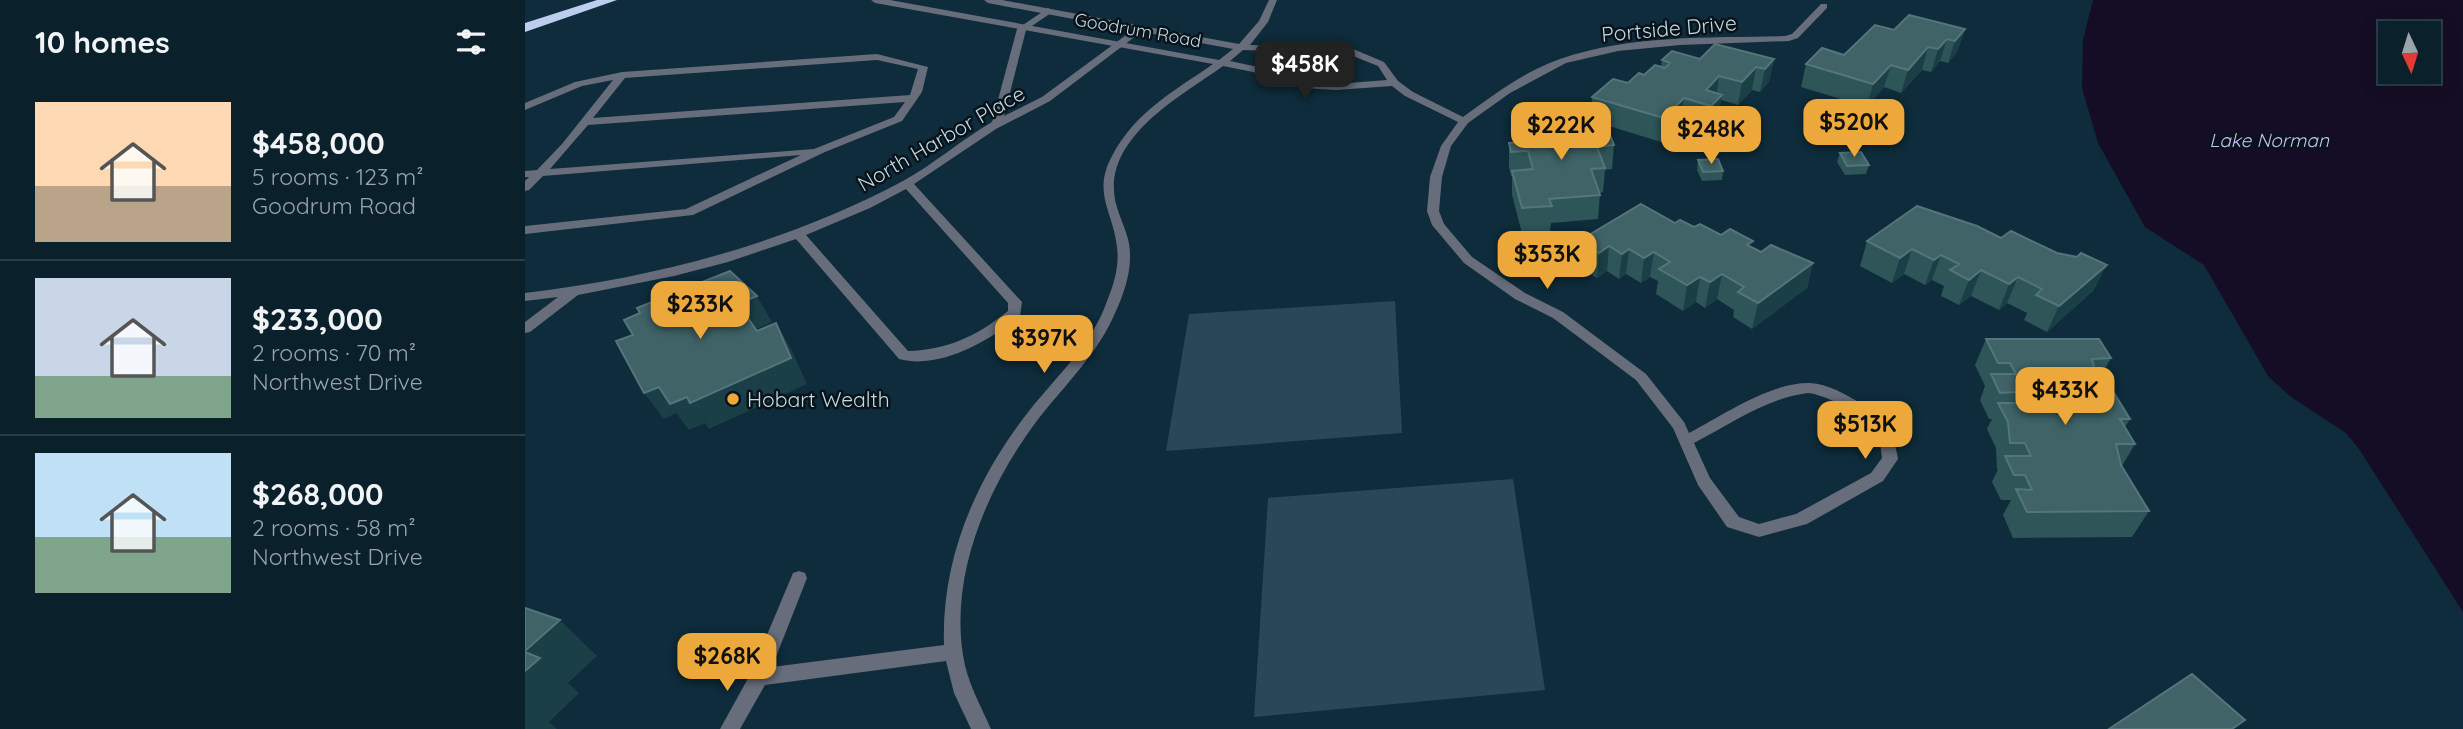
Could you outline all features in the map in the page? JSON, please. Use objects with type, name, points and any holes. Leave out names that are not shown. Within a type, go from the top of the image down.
[{"type":"highway","points":[[525,28],[610,0]]},
{"type":"street","name":"Goodrum Road","points":[[875,0],[1022,29],[1120,43],[1222,63],[1267,72],[1303,85],[1336,87],[1394,83]]},
{"type":"street","name":"Goodrum Road","points":[[988,0],[1240,47],[1350,51],[1381,64],[1394,83],[1416,98],[1464,121]]},
{"type":"street","points":[[981,729],[971,715],[955,672],[952,652],[954,596],[961,555],[992,476],[1021,431],[1095,340],[1118,292],[1123,267],[1123,246],[1108,186],[1117,156],[1135,129],[1150,114],[1240,47],[1264,21],[1273,0]]},
{"type":"street","name":"Portside Drive","points":[[1686,441],[1679,426],[1641,377],[1558,315],[1520,296],[1468,260],[1438,225],[1433,211],[1436,177],[1446,146],[1464,121],[1506,91],[1563,61],[1618,48],[1680,42],[1786,39],[1795,36],[1825,6]]},
{"type":"street","points":[[997,124],[1022,29],[1048,11]]},
{"type":"street","name":"North Harbor Place","points":[[525,297],[578,292],[669,273],[798,234],[908,184],[997,124],[1046,99],[1140,29]]},
{"type":"street","points":[[525,107],[579,84],[622,75],[877,57],[923,67],[913,98],[898,119],[821,150],[689,212],[525,230]]},
{"type":"street","points":[[525,188],[585,122],[622,75]]},
{"type":"street","points":[[585,122],[913,98]]},
{"type":"street","points":[[525,174],[821,150]]},
{"type":"street","points":[[798,234],[904,356],[930,357],[957,350],[993,331],[1015,313],[1015,302],[908,184]]},
{"type":"street","points":[[525,329],[578,292]]},
{"type":"street","points":[[1810,388],[1829,394],[1877,419],[1889,443],[1890,459],[1877,477],[1801,519],[1759,531],[1733,522],[1704,481],[1686,441],[1786,390],[1810,388]]},
{"type":"street","points":[[730,729],[759,677],[799,578]]},
{"type":"street","points":[[759,677],[952,652]]},
{"type":"shaded area","points":[[1395,301],[1402,433],[1166,451],[1189,314]]},
{"type":"shaded area","points":[[1513,479],[1545,690],[1254,717],[1268,498]]},
{"type":"water","name":"Lake Norman","points":[[2093,0],[2463,0],[2463,612],[2359,449],[2346,433],[2291,397],[2268,376],[2204,265],[2145,227],[2098,143],[2082,88],[2083,40]]},
{"type":"building","points":[[1909,15],[1965,29],[1955,41],[1947,39],[1938,49],[1928,47],[1908,70],[1891,65],[1873,84],[1806,64],[1822,48],[1844,55],[1875,25],[1894,30]]},
{"type":"building","points":[[1715,44],[1774,59],[1765,69],[1756,67],[1742,82],[1719,76],[1706,90],[1722,95],[1711,106],[1684,98],[1664,118],[1592,97],[1613,79],[1628,83],[1639,73],[1644,75],[1655,65],[1665,68],[1670,63],[1662,60],[1672,51],[1700,59]]},
{"type":"building","points":[[1604,120],[1614,145],[1597,147],[1605,168],[1591,169],[1600,195],[1549,199],[1552,206],[1522,208],[1512,171],[1533,169],[1528,151],[1511,152],[1509,143],[1540,141],[1535,125]]},
{"type":"building","points":[[1861,152],[1869,165],[1847,166],[1840,153]]},
{"type":"building","points":[[1718,159],[1723,171],[1703,172],[1698,160]]},
{"type":"building","points":[[1641,204],[1675,223],[1680,220],[1694,227],[1700,224],[1721,235],[1730,229],[1753,241],[1747,245],[1761,252],[1771,245],[1813,263],[1758,303],[1738,292],[1744,287],[1722,274],[1710,282],[1700,277],[1687,285],[1659,269],[1670,262],[1654,252],[1644,258],[1629,249],[1622,254],[1609,246],[1599,253],[1579,241]]},
{"type":"building","points":[[1917,206],[1977,226],[2001,238],[2011,231],[2057,253],[2077,257],[2081,253],[2107,265],[2059,306],[2036,295],[2042,289],[2018,277],[2009,284],[1981,270],[1969,280],[1950,270],[1959,264],[1941,255],[1934,260],[1912,249],[1900,258],[1867,241]]},
{"type":"building","points":[[730,271],[757,296],[738,304],[757,331],[776,323],[791,358],[690,403],[687,397],[670,404],[659,387],[644,393],[616,341],[633,335],[624,320],[640,313],[637,308]]},
{"type":"building","points":[[1986,339],[2099,339],[2111,358],[2092,359],[2097,378],[2114,393],[2130,419],[2120,419],[2135,444],[2116,444],[2121,465],[2149,511],[2027,512],[2016,489],[2032,490],[2025,475],[2014,475],[2005,456],[2031,456],[2025,443],[2010,443],[2008,422],[1998,403],[2021,403],[2016,392],[2000,393],[1991,374],[2016,374],[2010,363],[1998,363]]},
{"type":"building","points":[[525,608],[560,620],[525,651]]},
{"type":"building","points":[[525,652],[540,658],[525,671]]},
{"type":"building","points":[[2192,674],[2245,720],[2232,729],[2109,729]]},
{"type":"place","name":"Hobart Wealth","points":[[733,399]]}]
